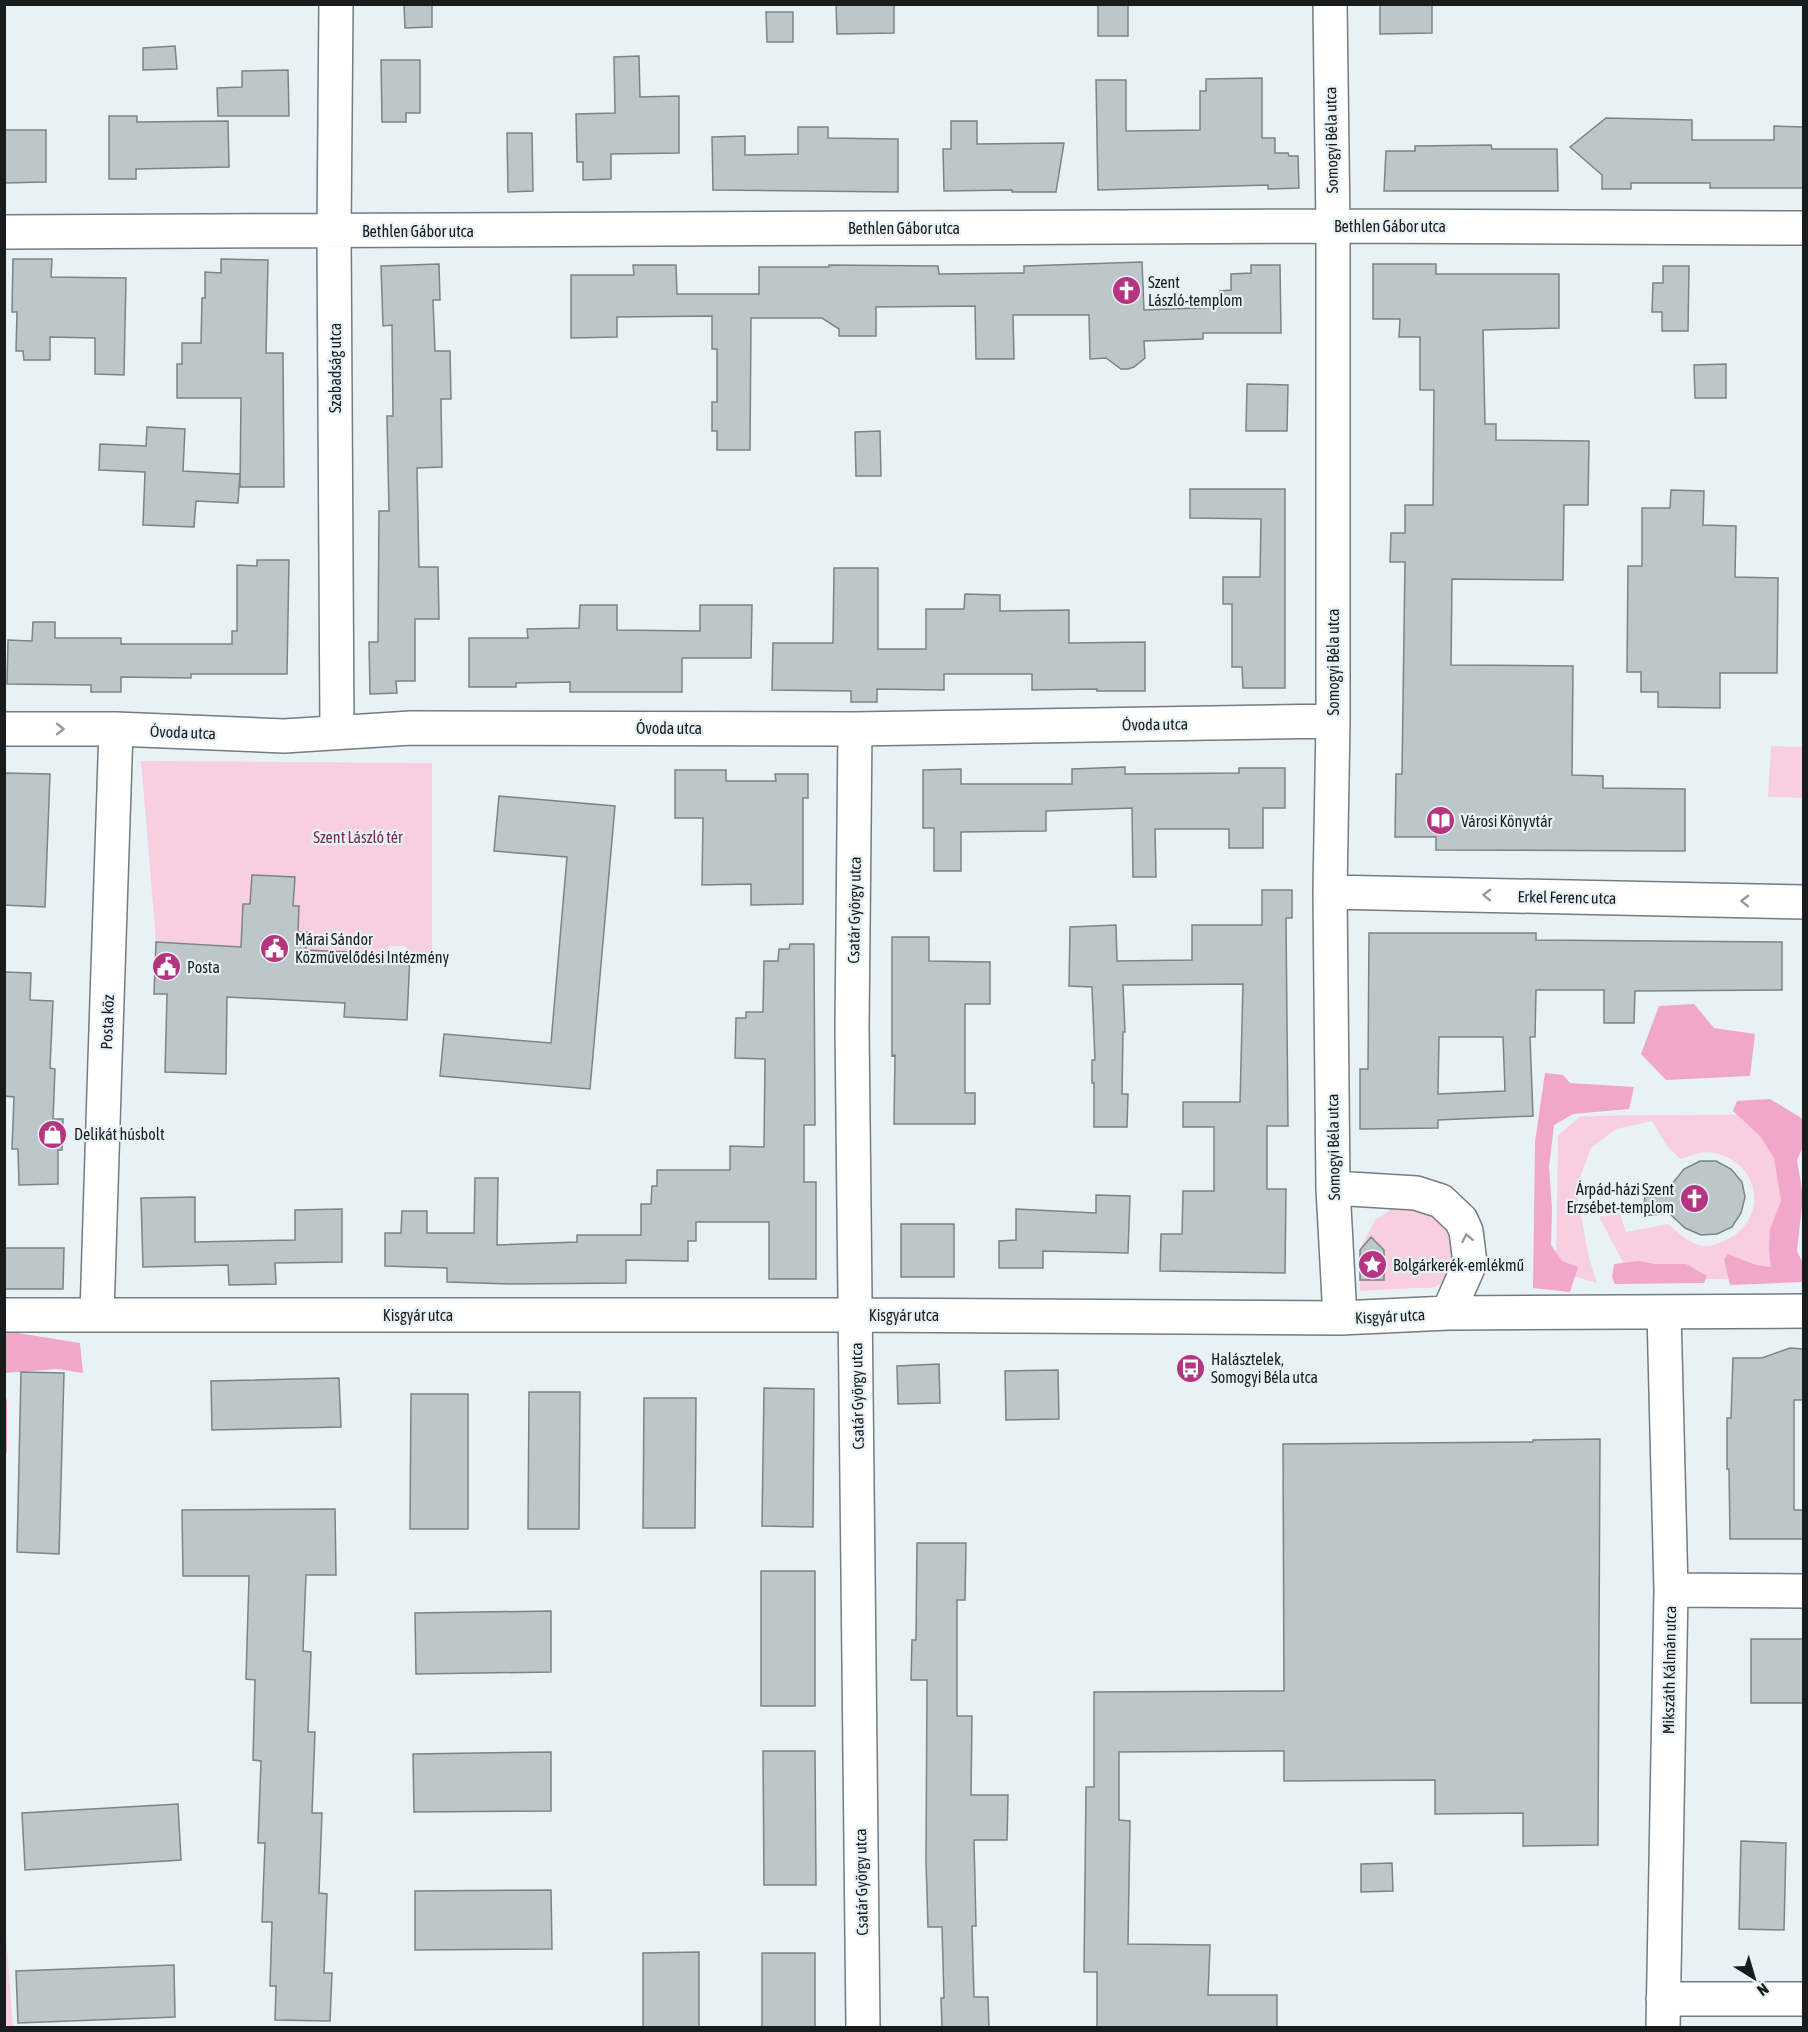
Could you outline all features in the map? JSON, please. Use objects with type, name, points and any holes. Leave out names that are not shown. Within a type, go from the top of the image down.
[{"type":"street","name":"Szabadság utca","points":[[336,4],[334,231],[337,732]]},
{"type":"street","name":"Somogyi Béla utca","points":[[1330,4],[1334,721],[1330,892],[1333,1188],[1340,1318]]},
{"type":"street","name":"Bethlen Gábor utca","points":[[4,232],[1333,226],[1803,228]]},
{"type":"street","name":"Óvoda utca","points":[[4,729],[116,729],[284,736],[411,728],[855,729],[1334,721]]},
{"type":"street","name":"Posta köz","points":[[97,1314],[116,729]]},
{"type":"street","name":"Csatár György utca","points":[[855,729],[852,1027],[863,2028]]},
{"type":"street","name":"Erkel Ferenc utca","points":[[1330,892],[1803,902]]},
{"type":"street","points":[[1333,1188],[1416,1193],[1441,1201],[1461,1220],[1469,1243],[1470,1263],[1448,1313]]},
{"type":"street","name":"Kisgyár utca","points":[[4,1315],[856,1315],[1340,1318],[1448,1313],[1803,1311]]},
{"type":"street","name":"Mikszáth Kálmán utca","points":[[1663,2013],[1671,1590],[1664,1312]]},
{"type":"street","points":[[1671,1590],[1803,1591]]},
{"type":"street","points":[[1663,2013],[1803,1999]]},
{"type":"green space","points":[[1771,746],[1803,747],[1803,798],[1768,797]]},
{"type":"green space","name":"Szent László tér","points":[[141,761],[432,763],[432,955],[406,955],[406,946],[388,946],[387,954],[306,950],[307,932],[298,932],[293,906],[295,877],[252,875],[250,904],[243,904],[241,947],[156,942]]},
{"type":"green space","points":[[1788,1114],[1783,1279],[1622,1279],[1623,1262],[1599,1217],[1620,1213],[1626,1232],[1668,1224],[1684,1238],[1699,1245],[1710,1246],[1726,1240],[1741,1230],[1750,1217],[1754,1203],[1753,1189],[1748,1176],[1738,1164],[1724,1156],[1707,1152],[1680,1159],[1667,1146],[1652,1121],[1616,1129],[1591,1148],[1576,1189],[1589,1258],[1597,1283],[1556,1271],[1558,1135],[1581,1116]]},
{"type":"green space","points":[[1394,1208],[1421,1211],[1438,1221],[1445,1230],[1453,1252],[1450,1273],[1444,1281],[1432,1288],[1360,1291],[1360,1249],[1375,1220]]},
{"type":"green space","points":[[5,1922],[13,2027],[5,2027]]},
{"type":"shaded area","points":[[1694,1004],[1714,1028],[1755,1034],[1750,1076],[1666,1080],[1641,1054],[1659,1006]]},
{"type":"shaded area","points":[[1545,1073],[1563,1075],[1570,1083],[1634,1087],[1629,1109],[1573,1114],[1554,1125],[1549,1166],[1552,1209],[1551,1245],[1562,1261],[1578,1267],[1570,1292],[1533,1288],[1535,1142]]},
{"type":"shaded area","points":[[1770,1099],[1803,1119],[1803,1147],[1797,1160],[1803,1196],[1797,1251],[1803,1263],[1803,1282],[1730,1285],[1724,1259],[1728,1254],[1756,1265],[1771,1267],[1770,1229],[1781,1201],[1774,1158],[1760,1136],[1733,1111],[1737,1101]]},
{"type":"shaded area","points":[[1638,1261],[1655,1264],[1686,1264],[1707,1276],[1704,1283],[1615,1284],[1612,1277],[1614,1264]]},
{"type":"shaded area","points":[[5,1331],[80,1343],[83,1373],[57,1369],[5,1373]]},
{"type":"shaded area","points":[[5,1394],[7,1451],[5,1460]]},
{"type":"building","points":[[404,4],[432,4],[432,27],[405,28]]},
{"type":"building","points":[[836,4],[894,4],[894,33],[837,34]]},
{"type":"building","points":[[1098,4],[1128,4],[1128,36],[1098,36]]},
{"type":"building","points":[[1380,4],[1432,4],[1432,33],[1380,34]]},
{"type":"building","points":[[766,12],[793,12],[793,42],[767,42]]},
{"type":"building","points":[[175,46],[177,69],[143,70],[143,48]]},
{"type":"building","points":[[639,56],[640,97],[679,96],[679,153],[611,154],[611,179],[583,180],[583,162],[577,162],[576,114],[615,113],[614,57]]},
{"type":"building","points":[[381,60],[420,60],[420,113],[406,113],[406,122],[382,122]]},
{"type":"building","points":[[288,70],[289,116],[218,116],[217,88],[242,87],[242,71]]},
{"type":"building","points":[[1262,78],[1262,138],[1275,138],[1275,153],[1298,156],[1299,188],[1268,189],[1268,185],[1098,190],[1096,80],[1126,80],[1126,131],[1200,130],[1200,91],[1206,91],[1206,79]]},
{"type":"building","points":[[109,116],[137,116],[137,122],[228,121],[229,167],[136,169],[136,179],[109,179]]},
{"type":"building","points":[[1606,118],[1692,120],[1692,140],[1774,140],[1774,126],[1803,127],[1803,188],[1710,188],[1710,183],[1631,183],[1631,189],[1602,189],[1602,175],[1570,147]]},
{"type":"building","points":[[951,121],[977,121],[977,144],[1064,143],[1056,192],[944,191],[943,149],[951,149]]},
{"type":"building","points":[[798,127],[828,127],[828,138],[898,139],[898,192],[713,190],[712,137],[745,136],[745,155],[798,154]]},
{"type":"building","points":[[4,130],[46,130],[46,182],[4,183]]},
{"type":"building","points":[[507,133],[532,133],[533,191],[508,192]]},
{"type":"building","points":[[1491,145],[1492,149],[1557,149],[1558,191],[1384,191],[1386,151],[1415,151],[1415,146]]},
{"type":"building","points":[[13,259],[52,259],[51,277],[126,278],[124,375],[95,374],[95,338],[50,337],[50,360],[24,360],[23,351],[16,351],[17,312],[12,312]]},
{"type":"building","points":[[221,259],[268,260],[266,353],[283,353],[284,487],[240,487],[241,398],[177,398],[177,364],[182,364],[182,343],[201,343],[205,272],[221,273]]},
{"type":"building","points":[[1142,262],[1144,310],[1220,307],[1220,291],[1231,290],[1231,274],[1251,273],[1251,265],[1280,265],[1281,333],[1203,333],[1203,339],[1144,341],[1145,358],[1134,367],[1121,369],[1106,358],[1090,359],[1089,315],[1013,315],[1014,359],[976,359],[975,306],[876,307],[876,336],[839,336],[839,329],[822,318],[751,318],[750,450],[717,450],[717,431],[712,431],[712,402],[717,402],[717,349],[712,349],[712,316],[617,317],[617,337],[571,338],[571,275],[634,275],[633,265],[676,265],[677,294],[759,294],[759,267],[938,266],[939,274],[1024,273],[1024,266]]},
{"type":"building","points":[[439,264],[440,300],[433,300],[435,351],[450,351],[451,399],[441,399],[442,467],[417,468],[419,567],[438,567],[439,619],[415,619],[415,681],[396,681],[397,693],[370,694],[369,642],[378,642],[379,511],[389,511],[387,416],[393,416],[392,325],[383,326],[381,266]]},
{"type":"building","points":[[1373,264],[1436,264],[1436,274],[1559,274],[1559,328],[1483,330],[1485,424],[1496,424],[1496,440],[1589,441],[1588,505],[1564,505],[1563,580],[1452,579],[1451,665],[1573,666],[1572,775],[1603,776],[1603,788],[1685,789],[1685,851],[1436,850],[1436,837],[1395,837],[1396,774],[1402,774],[1405,562],[1390,562],[1391,533],[1405,533],[1405,505],[1433,505],[1434,390],[1420,390],[1420,337],[1399,337],[1400,319],[1373,319]]},
{"type":"building","points":[[1663,266],[1689,266],[1688,331],[1662,331],[1662,312],[1652,312],[1653,283],[1663,283]]},
{"type":"building","points":[[1726,364],[1726,398],[1695,398],[1694,365]]},
{"type":"building","points":[[1247,384],[1288,385],[1287,431],[1246,431]]},
{"type":"building","points":[[147,427],[185,429],[183,471],[240,474],[238,503],[196,501],[194,527],[143,525],[145,472],[99,470],[100,444],[146,446]]},
{"type":"building","points":[[880,431],[881,476],[856,476],[855,432]]},
{"type":"building","points":[[1190,489],[1285,489],[1285,688],[1243,688],[1242,667],[1232,667],[1232,604],[1223,604],[1223,577],[1260,577],[1261,519],[1190,518]]},
{"type":"building","points":[[1671,490],[1704,491],[1703,525],[1736,526],[1735,577],[1778,578],[1777,673],[1720,673],[1720,708],[1658,707],[1658,692],[1641,692],[1641,672],[1627,672],[1628,566],[1642,566],[1642,508],[1670,508]]},
{"type":"building","points":[[257,560],[289,560],[287,674],[191,674],[191,678],[121,677],[121,692],[91,692],[91,685],[7,684],[8,640],[32,641],[33,622],[55,622],[55,638],[121,638],[121,644],[232,644],[232,631],[237,631],[237,565],[257,566]]},
{"type":"building","points":[[834,568],[878,568],[878,649],[926,649],[926,609],[964,609],[965,594],[1000,595],[1000,611],[1069,610],[1069,643],[1145,642],[1145,691],[1032,690],[1032,674],[944,674],[944,690],[877,689],[877,702],[851,702],[851,691],[772,690],[773,643],[833,643]]},
{"type":"building","points":[[580,605],[617,605],[617,630],[700,631],[700,605],[752,605],[751,658],[682,658],[682,692],[570,692],[570,682],[516,683],[516,687],[469,687],[469,638],[528,638],[527,629],[579,628]]},
{"type":"building","points":[[1125,767],[1125,774],[1239,773],[1239,768],[1285,768],[1285,808],[1263,808],[1263,848],[1229,848],[1229,829],[1155,829],[1156,877],[1133,877],[1132,808],[1046,811],[1046,831],[961,832],[961,871],[934,871],[934,828],[923,828],[923,770],[961,769],[961,784],[1072,784],[1072,769]]},
{"type":"building","points":[[675,770],[726,770],[726,781],[776,781],[775,774],[808,774],[808,798],[803,798],[803,904],[751,905],[751,884],[702,885],[703,818],[675,818]]},
{"type":"building","points":[[4,773],[50,774],[45,907],[4,905]]},
{"type":"building","points":[[499,796],[615,806],[590,1089],[440,1076],[444,1034],[551,1043],[567,857],[494,851]]},
{"type":"building","points":[[252,875],[295,877],[293,906],[299,906],[298,932],[307,932],[306,950],[410,955],[407,1020],[344,1017],[345,1003],[227,997],[226,1074],[165,1072],[167,994],[154,994],[156,942],[241,947],[243,904],[250,904]]},
{"type":"building","points":[[1262,890],[1292,890],[1292,918],[1286,918],[1288,1126],[1267,1126],[1267,1189],[1286,1189],[1285,1273],[1160,1271],[1161,1234],[1182,1234],[1183,1191],[1214,1191],[1214,1127],[1183,1127],[1183,1102],[1240,1102],[1243,984],[1123,985],[1125,1032],[1123,1032],[1122,1094],[1128,1094],[1127,1127],[1094,1127],[1092,1060],[1095,1060],[1092,987],[1069,986],[1070,927],[1116,925],[1117,961],[1192,960],[1192,925],[1262,925]]},
{"type":"building","points":[[1369,933],[1536,933],[1536,940],[1782,942],[1782,990],[1635,991],[1634,1023],[1604,1023],[1604,990],[1536,990],[1535,1037],[1530,1037],[1533,1116],[1438,1120],[1438,1128],[1360,1129],[1360,1069],[1368,1069]],"holes":[[[1439,1037],[1503,1037],[1505,1091],[1438,1094]]]},
{"type":"building","points":[[892,937],[929,937],[929,961],[990,962],[990,1004],[965,1004],[965,1093],[975,1093],[975,1124],[894,1124]]},
{"type":"building","points":[[790,944],[814,944],[815,1125],[804,1125],[804,1182],[816,1182],[816,1279],[769,1279],[769,1222],[696,1222],[696,1241],[688,1241],[688,1261],[626,1260],[626,1283],[447,1282],[447,1268],[385,1266],[385,1233],[401,1233],[402,1211],[427,1211],[427,1233],[474,1233],[475,1178],[498,1178],[497,1245],[577,1242],[577,1235],[641,1235],[641,1204],[651,1204],[652,1186],[657,1186],[657,1170],[730,1170],[730,1146],[764,1147],[765,1059],[735,1058],[736,1018],[746,1018],[746,1012],[763,1012],[764,961],[778,961],[779,949],[789,949]]},
{"type":"building","points":[[4,972],[31,973],[30,1000],[53,1001],[50,1068],[55,1069],[53,1119],[63,1119],[62,1150],[58,1150],[58,1184],[19,1185],[18,1149],[12,1149],[14,1097],[4,1096]]},
{"type":"building","name":"Árpád-házi Szent Erzsébet-templom","points":[[1700,1161],[1716,1161],[1731,1169],[1742,1182],[1745,1197],[1741,1213],[1732,1227],[1717,1234],[1701,1235],[1685,1228],[1669,1213],[1644,1216],[1645,1184],[1668,1189],[1684,1169]]},
{"type":"building","points":[[1096,1195],[1130,1196],[1128,1253],[1043,1251],[1043,1268],[999,1268],[999,1241],[1016,1240],[1016,1209],[1096,1213]]},
{"type":"building","points":[[195,1197],[195,1242],[295,1240],[295,1210],[342,1209],[342,1262],[275,1263],[276,1284],[229,1285],[228,1265],[143,1267],[141,1198]]},
{"type":"building","points":[[901,1224],[954,1224],[954,1277],[901,1277]]},
{"type":"building","points":[[1371,1237],[1384,1250],[1384,1280],[1360,1280],[1360,1250]]},
{"type":"building","points":[[4,1248],[64,1248],[63,1289],[4,1289]]},
{"type":"building","points":[[1790,1348],[1803,1349],[1803,1400],[1794,1400],[1794,1510],[1803,1510],[1803,1539],[1730,1539],[1727,1418],[1731,1418],[1733,1358],[1762,1358]]},
{"type":"building","points":[[939,1364],[940,1403],[898,1404],[897,1366]]},
{"type":"building","points":[[1058,1370],[1059,1419],[1006,1420],[1005,1371]]},
{"type":"building","points":[[21,1372],[64,1373],[59,1554],[17,1552]]},
{"type":"building","points":[[339,1378],[341,1427],[212,1430],[211,1381]]},
{"type":"building","points":[[764,1388],[814,1389],[813,1527],[762,1526]]},
{"type":"building","points":[[529,1392],[580,1392],[579,1529],[528,1529]]},
{"type":"building","points":[[411,1394],[468,1394],[468,1529],[410,1529]]},
{"type":"building","points":[[644,1398],[696,1398],[695,1528],[643,1528]]},
{"type":"building","points":[[1600,1439],[1598,1845],[1523,1846],[1523,1813],[1435,1814],[1435,1780],[1284,1781],[1284,1751],[1119,1752],[1119,1820],[1130,1821],[1128,1944],[1210,1945],[1208,1995],[1277,1995],[1277,2028],[1097,2028],[1097,1972],[1084,1972],[1086,1787],[1094,1787],[1094,1692],[1284,1691],[1283,1444],[1533,1442],[1533,1440]]},
{"type":"building","points":[[335,1509],[336,1575],[306,1575],[303,1651],[311,1652],[308,1732],[315,1732],[312,1813],[322,1813],[319,1893],[327,1894],[324,1973],[332,1973],[330,2021],[275,2020],[276,1986],[270,1986],[272,1922],[262,1922],[265,1843],[258,1843],[261,1761],[253,1760],[255,1680],[246,1679],[249,1576],[183,1576],[182,1510]]},
{"type":"building","points":[[917,1543],[966,1543],[965,1600],[957,1600],[957,1716],[972,1716],[971,1795],[1008,1795],[1007,1840],[974,1840],[976,1926],[972,1926],[974,1997],[988,1997],[989,2028],[942,2028],[941,1998],[944,1998],[942,1927],[928,1927],[927,1680],[911,1680],[912,1640],[916,1640]]},
{"type":"building","points":[[761,1571],[815,1571],[815,1706],[761,1706]]},
{"type":"building","points":[[551,1611],[551,1672],[416,1674],[415,1613]]},
{"type":"building","points":[[1751,1639],[1803,1639],[1803,1703],[1751,1703]]},
{"type":"building","points":[[763,1751],[815,1751],[816,1885],[764,1885]]},
{"type":"building","points":[[551,1752],[551,1811],[414,1812],[413,1754]]},
{"type":"building","points":[[178,1804],[181,1860],[25,1870],[22,1813]]},
{"type":"building","points":[[1741,1841],[1786,1843],[1784,1930],[1739,1929]]},
{"type":"building","points":[[1392,1863],[1393,1891],[1361,1892],[1361,1864]]},
{"type":"building","points":[[551,1890],[552,1949],[415,1950],[415,1891]]},
{"type":"building","points":[[699,1952],[699,2028],[643,2028],[643,1953]]},
{"type":"building","points":[[762,1953],[815,1953],[815,2028],[762,2028]]},
{"type":"building","points":[[174,1965],[175,2017],[18,2023],[16,1971]]},
{"type":"place","name":"Szent László-templom","points":[[1127,291]]},
{"type":"place","name":"Városi Könyvtár","points":[[1440,821]]},
{"type":"place","name":"Márai Sándor Közművelődési Intézmény","points":[[274,948]]},
{"type":"place","name":"Posta","points":[[166,967]]},
{"type":"place","name":"Delikát húsbolt","points":[[53,1134]]},
{"type":"place","name":"Árpád-házi Szent Erzsébet-templom","points":[[1695,1198]]},
{"type":"place","name":"Bolgárkerék-emlékmű","points":[[1372,1265]]},
{"type":"place","name":"Halásztelek, Somogyi Béla utca","points":[[1190,1368]]}]
